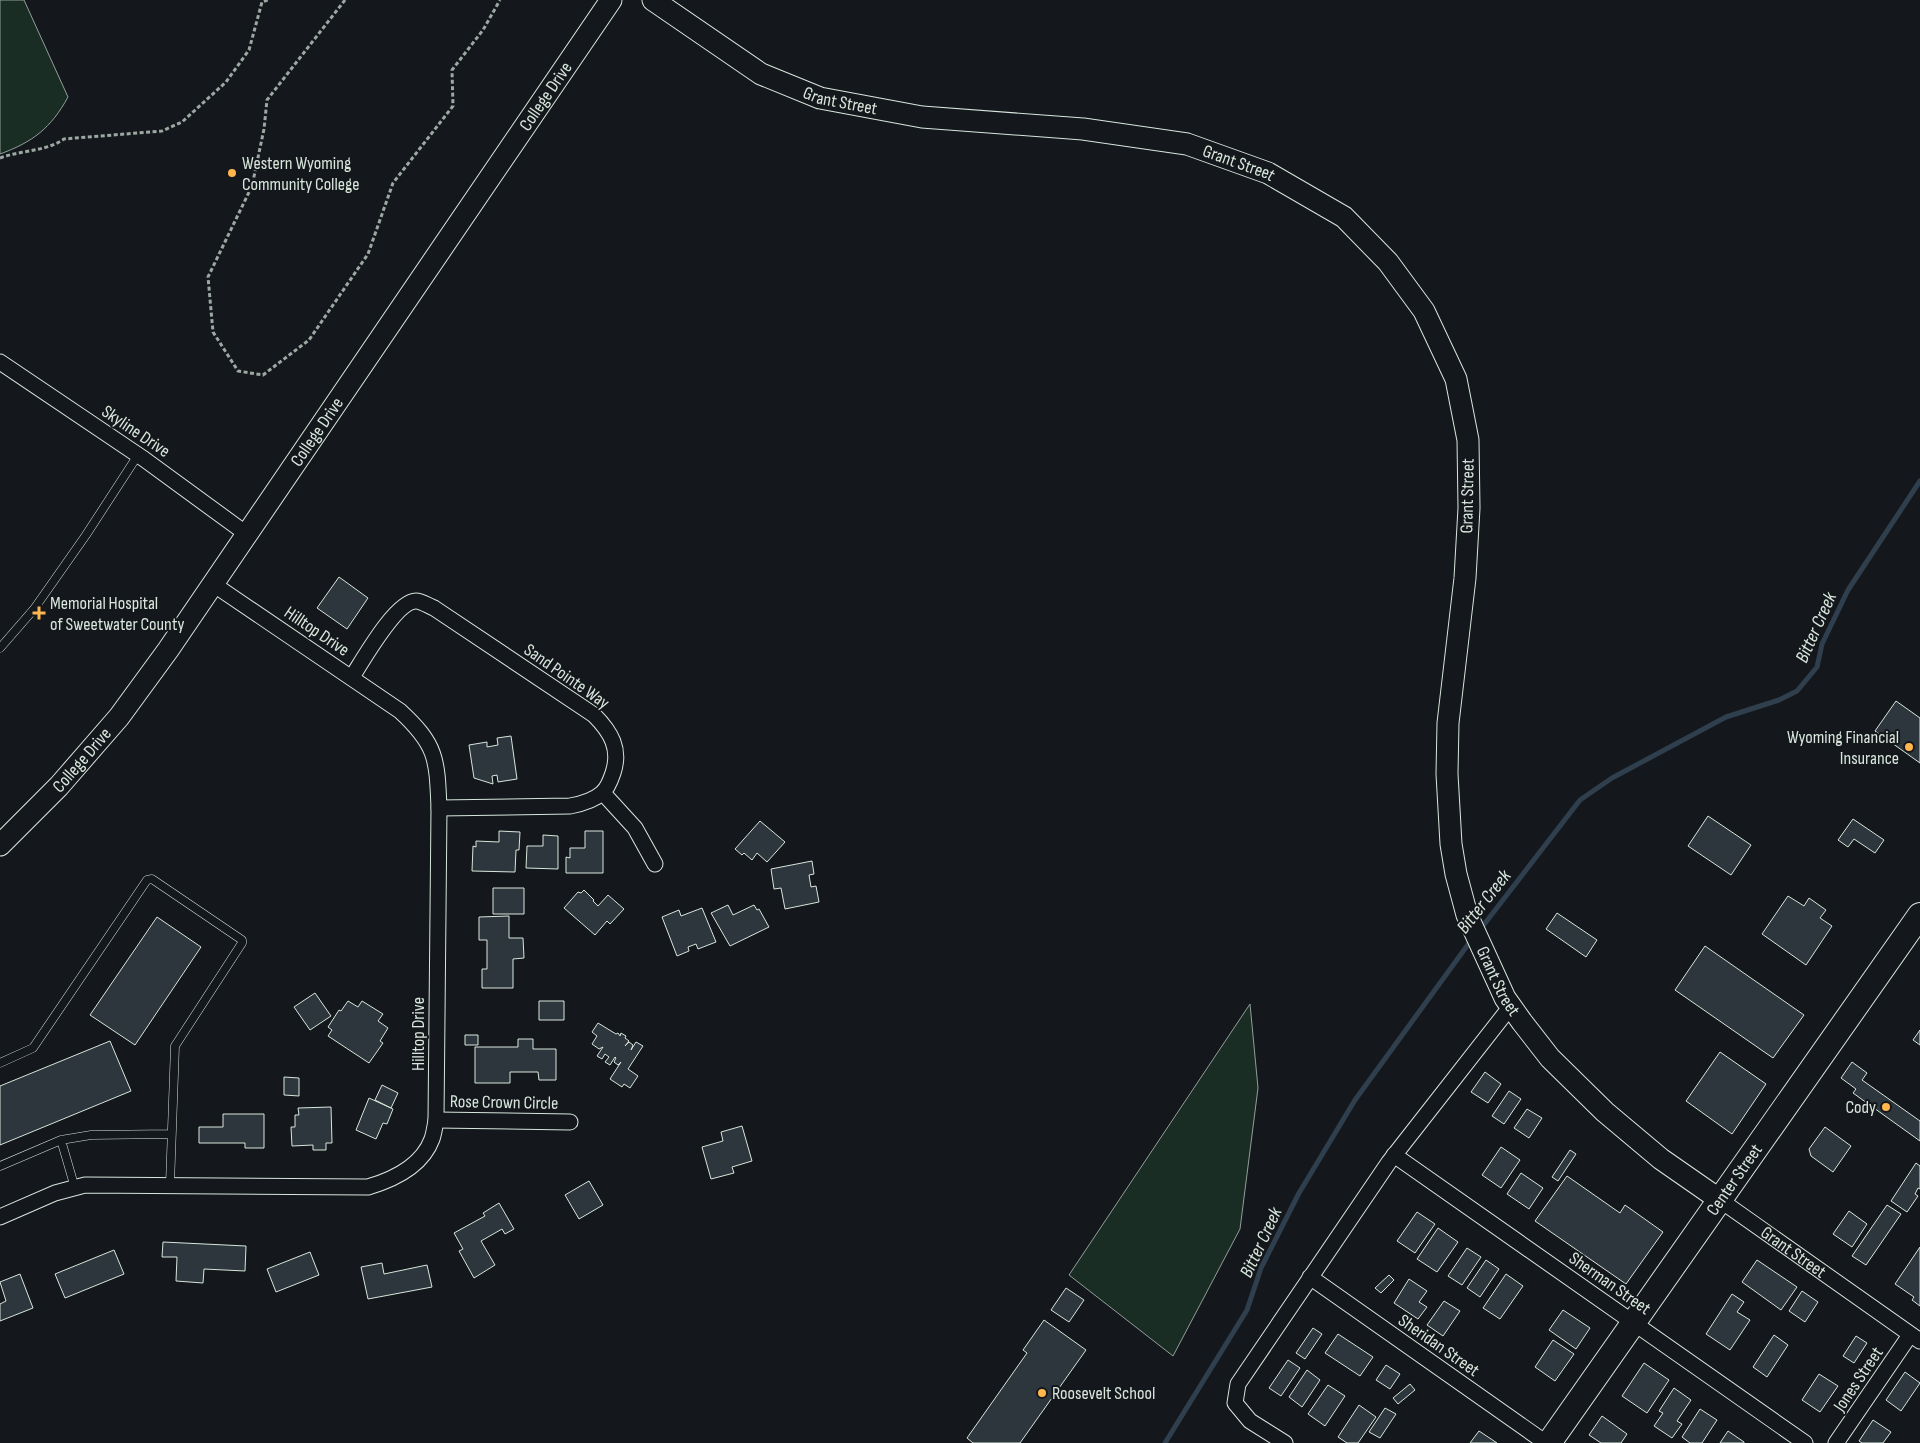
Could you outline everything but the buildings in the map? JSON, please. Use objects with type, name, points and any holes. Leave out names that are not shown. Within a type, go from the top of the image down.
[{"type":"main road","name":"College Drive","points":[[0,844],[59,786],[119,716],[168,650],[611,0]]},
{"type":"main road","name":"Grant Street","points":[[653,0],[761,74],[820,98],[922,117],[1083,129],[1187,144],[1268,173],[1344,217],[1388,262],[1424,311],[1456,379],[1468,440],[1469,508],[1465,578],[1448,723],[1447,774],[1451,844],[1456,874],[1467,915],[1508,1002],[1550,1058],[1605,1112],[1662,1159],[1720,1200]]},
{"type":"main road","name":"Center Street","points":[[1548,1443],[1920,915]]},
{"type":"street","name":"Skyline Drive","points":[[0,362],[138,455],[248,535]]},
{"type":"street","name":"Hilltop Drive","points":[[0,1217],[55,1193],[85,1184],[368,1187],[385,1182],[402,1173],[418,1159],[431,1141],[436,1120],[438,808],[437,769],[432,749],[417,726],[400,711],[213,584]]},
{"type":"street","name":"Sand Pointe Way","points":[[352,677],[403,605],[416,601],[434,608],[594,715],[606,727],[615,743],[616,762],[612,778],[603,793]]},
{"type":"street","points":[[438,808],[570,806],[588,802],[603,793],[635,828],[655,864]]},
{"type":"street","points":[[1285,1443],[1250,1421],[1235,1403],[1238,1384],[1394,1154],[1508,1002]]},
{"type":"street","name":"Rose Crown Circle","points":[[436,1120],[570,1122]]},
{"type":"street","name":"Sherman Street","points":[[1394,1154],[1805,1443]]},
{"type":"street","name":"Grant Street","points":[[1720,1200],[1915,1338]]},
{"type":"street","name":"Sheridan Street","points":[[1310,1277],[1548,1443]]},
{"type":"street","name":"Jones Street","points":[[1836,1443],[1915,1338]]},
{"type":"lane","points":[[0,648],[34,609],[86,536],[138,455]]},
{"type":"lane","points":[[0,1062],[33,1048],[148,880],[152,879],[242,940],[242,943],[174,1046],[170,1184]]},
{"type":"lane","points":[[0,1166],[62,1140],[91,1135],[171,1134]]},
{"type":"lane","points":[[62,1140],[74,1188]]},
{"type":"path","points":[[0,158],[23,151],[56,145],[64,139],[162,131],[182,122],[226,82],[249,50],[262,2],[268,0]]},
{"type":"path","points":[[345,0],[266,100],[264,129],[252,186],[208,277],[213,332],[238,371],[263,375],[310,340],[368,254],[393,183],[453,106],[452,70],[483,30],[500,0]]},
{"type":"green space","points":[[0,0],[24,0],[68,97],[55,117],[40,133],[32,139],[0,154]]},
{"type":"green space","points":[[1250,1004],[1258,1088],[1240,1229],[1173,1356],[1069,1275]]},
{"type":"waterway","name":"Bitter Creek","points":[[1479,931],[1580,800],[1612,778],[1726,717],[1779,700],[1797,691],[1817,667],[1822,644],[1848,590],[1920,481]]},
{"type":"waterway","name":"Bitter Creek","points":[[1165,1443],[1247,1310],[1261,1268],[1299,1193],[1355,1100],[1472,939]]},
{"type":"place","name":"Western Wyoming Community College","points":[[232,173]]},
{"type":"place","name":"Memorial Hospital of Sweetwater County","points":[[39,613]]},
{"type":"place","name":"Wyoming Financial Insurance","points":[[1909,747]]},
{"type":"place","name":"Cody","points":[[1886,1107]]},
{"type":"place","name":"Roosevelt School","points":[[1042,1393]]}]
